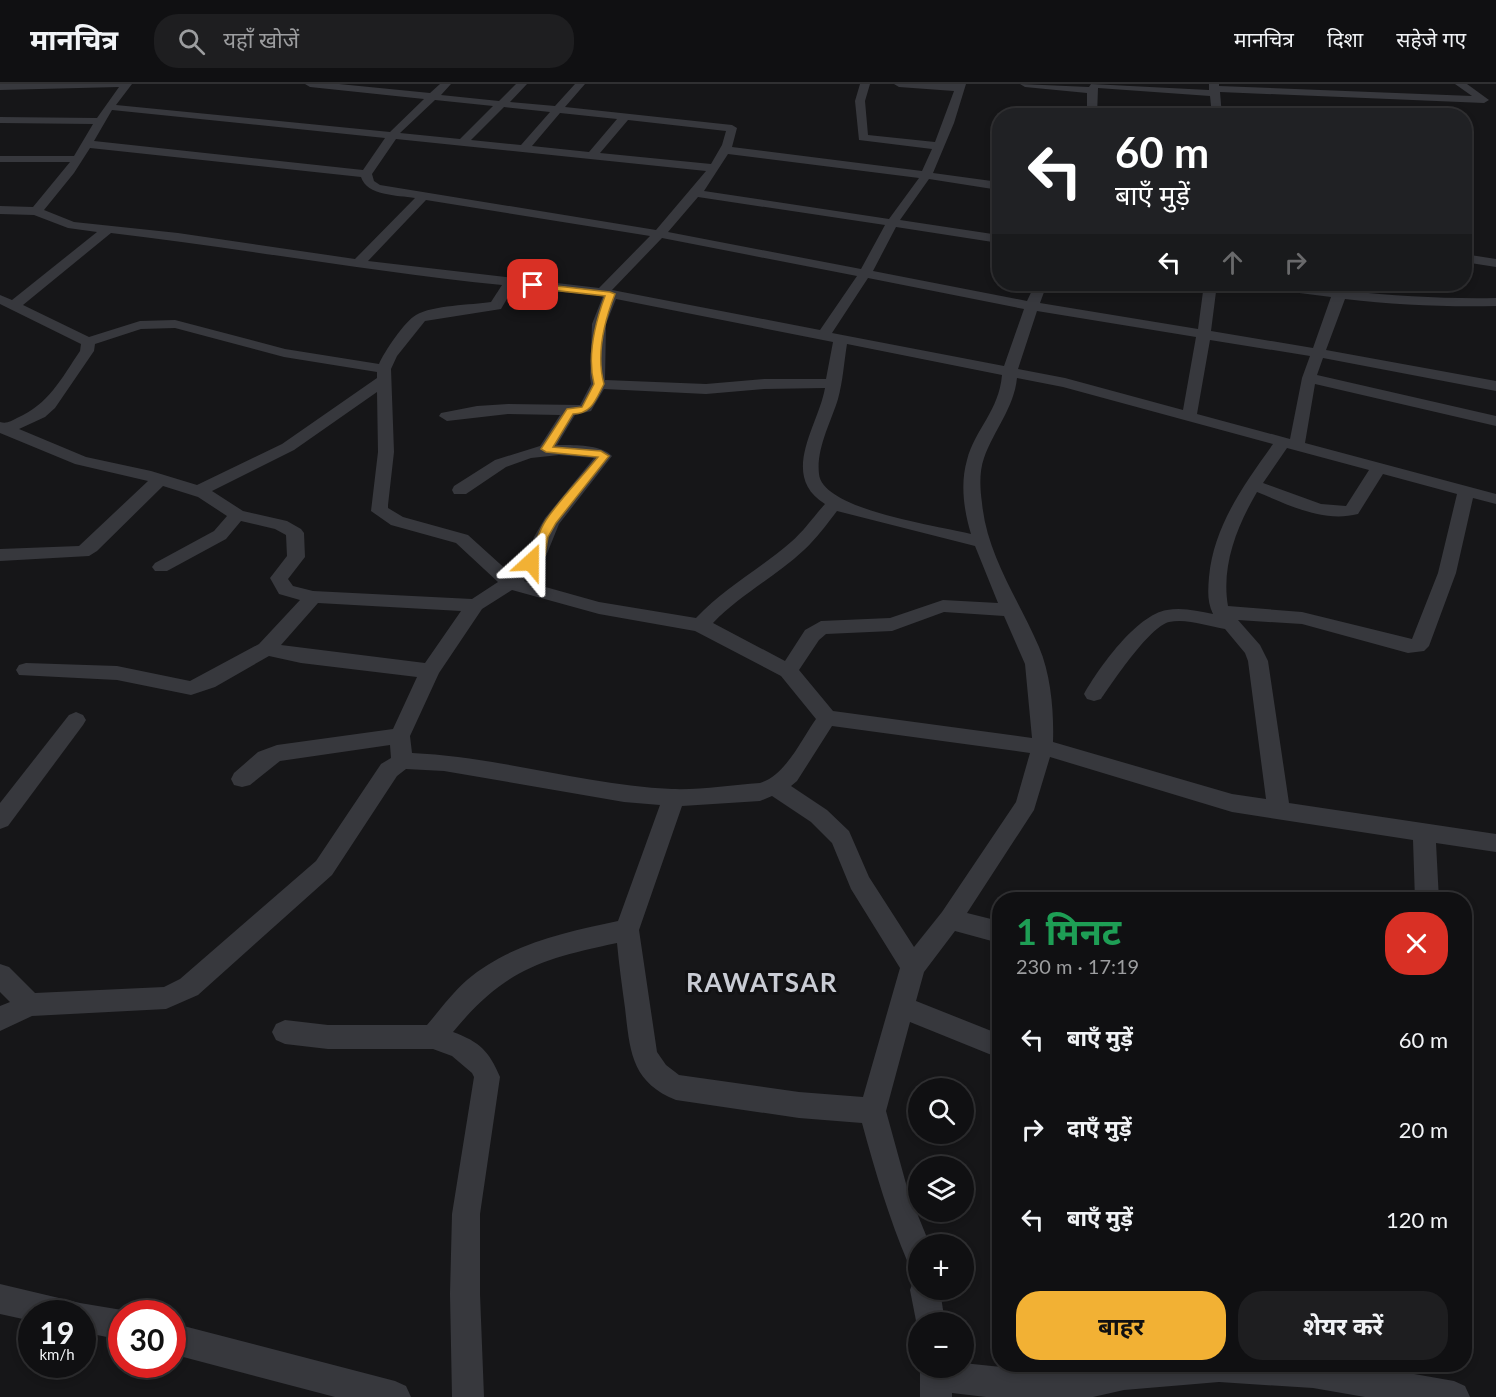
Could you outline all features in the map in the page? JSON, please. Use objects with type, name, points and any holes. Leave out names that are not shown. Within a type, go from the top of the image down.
[{"type":"street","points":[[0,87],[125,84]]},
{"type":"street","points":[[36,211],[78,159],[109,106],[125,84]]},
{"type":"street","points":[[309,84],[729,127],[733,130],[726,150],[696,193],[606,293],[599,324],[597,376],[599,384],[586,408],[581,411],[508,409],[447,416]]},
{"type":"street","points":[[366,174],[392,136],[446,84]]},
{"type":"street","points":[[463,142],[522,84]]},
{"type":"street","points":[[525,148],[580,84]]},
{"type":"street","points":[[860,151],[860,101],[865,84]]},
{"type":"street","points":[[823,336],[864,275],[893,222],[927,174],[959,95],[959,86],[899,84]]},
{"type":"street","points":[[1025,84],[1214,88],[1346,101],[1487,103],[1460,84]]},
{"type":"street","points":[[1,121],[43,86]]},
{"type":"street","points":[[1093,108],[1095,86]]},
{"type":"street","points":[[1214,88],[1216,108]]},
{"type":"street","points":[[109,106],[713,168]]},
{"type":"street","points":[[592,155],[625,117]]},
{"type":"street","points":[[1,121],[100,121]]},
{"type":"street","points":[[87,144],[366,174]]},
{"type":"street","points":[[726,150],[860,151],[940,146]]},
{"type":"street","points":[[860,151],[927,174],[992,185]]},
{"type":"street","points":[[0,159],[78,159]]},
{"type":"street","points":[[366,174],[369,183],[377,188],[660,234],[1031,306],[1496,386]]},
{"type":"street","points":[[696,193],[992,238]]},
{"type":"street","points":[[358,264],[423,196]]},
{"type":"street","points":[[0,210],[36,211],[72,225],[358,264],[606,293],[840,341],[1011,370],[1496,499]]},
{"type":"street","points":[[14,305],[108,229]]},
{"type":"street","points":[[1472,259],[1496,263]]},
{"type":"street","points":[[510,283],[496,306],[433,314],[420,318],[390,355],[384,374],[386,452],[380,510],[397,521],[462,539],[510,583],[599,608],[700,625],[788,670],[827,718],[1042,747],[1232,803],[1496,843]]},
{"type":"street","points":[[911,1234],[894,1191],[872,1111],[913,967],[950,919],[1026,804],[1042,747],[1043,726],[1035,664],[982,542],[971,496],[972,470],[1008,393],[1011,370],[1038,291]]},
{"type":"street","points":[[1189,417],[1210,291]]},
{"type":"street","points":[[1279,811],[1258,661],[1253,650],[1218,605],[1218,572],[1223,540],[1232,517],[1254,485],[1290,443],[1309,378],[1340,291]]},
{"type":"street","points":[[1356,291],[1449,303],[1496,302]]},
{"type":"street","points":[[0,299],[88,342],[140,324],[175,324],[284,353],[384,374]]},
{"type":"street","points":[[840,341],[833,383],[815,443],[810,472],[813,482],[823,495],[848,510],[982,542]]},
{"type":"street","points":[[3,428],[39,414],[50,405],[87,351],[88,342]]},
{"type":"street","points":[[199,491],[288,447],[384,374]]},
{"type":"street","points":[[1309,378],[1496,421]]},
{"type":"street","points":[[599,384],[706,389],[764,384],[833,383]]},
{"type":"street","points":[[546,449],[570,411]]},
{"type":"street","points":[[3,428],[81,460],[199,491],[237,515],[281,525],[295,533],[296,557],[279,578],[286,590],[313,597],[475,605]]},
{"type":"street","points":[[402,761],[400,736],[430,671],[475,605],[510,583],[538,557],[543,537],[551,522],[604,456],[546,449],[507,460],[460,490]]},
{"type":"street","points":[[1254,485],[1329,512],[1347,513],[1352,510],[1379,467]]},
{"type":"street","points":[[0,555],[83,552],[91,548],[160,479]]},
{"type":"street","points":[[1094,694],[1128,646],[1161,618],[1174,615],[1302,618],[1408,646],[1417,646],[1422,641],[1447,573],[1466,490]]},
{"type":"street","points":[[700,625],[723,601],[799,545],[834,503]]},
{"type":"street","points":[[161,567],[220,535],[237,515]]},
{"type":"street","points":[[26,670],[117,673],[191,688],[208,682],[266,649],[313,597]]},
{"type":"street","points":[[788,670],[812,635],[821,628],[892,624],[943,606],[1011,610]]},
{"type":"street","points":[[266,649],[301,656],[430,671]]},
{"type":"street","points":[[0,1019],[30,1005],[166,998],[189,987],[324,868],[389,770],[402,761],[444,763],[624,793],[674,798],[760,792],[775,787],[789,775],[827,718]]},
{"type":"street","points":[[0,820],[76,720]]},
{"type":"street","points":[[242,779],[266,758],[277,753],[400,736]]},
{"type":"street","points":[[775,787],[819,816],[841,838],[859,882],[913,967]]},
{"type":"street","points":[[674,798],[627,930],[644,1055],[660,1079],[676,1087],[799,1105],[872,1111]]},
{"type":"street","points":[[1424,833],[1427,892]]},
{"type":"street","points":[[950,919],[992,930]]},
{"type":"street","points":[[433,1037],[476,988],[516,962],[583,940],[627,930]]},
{"type":"street","points":[[0,975],[30,1005]]},
{"type":"street","points":[[901,1007],[992,1043]]},
{"type":"street","points":[[285,1032],[328,1037],[433,1037],[461,1047],[482,1065],[487,1077],[466,1214],[465,1294],[468,1397]]},
{"type":"street","points":[[0,1299],[18,1303]]},
{"type":"street","points":[[186,1342],[395,1397]]},
{"type":"street","points":[[936,1380],[1060,1389],[1124,1374],[1148,1372]]},
{"type":"street","points":[[1332,1372],[1454,1397]]},
{"type":"district","name":"RAWATSAR","points":[[762,982]]},
{"type":"route","points":[[531,562],[538,557],[541,541],[551,522],[604,456],[546,449],[570,411],[578,412],[586,408],[599,384],[597,381],[599,324],[610,294],[533,285]]}]
